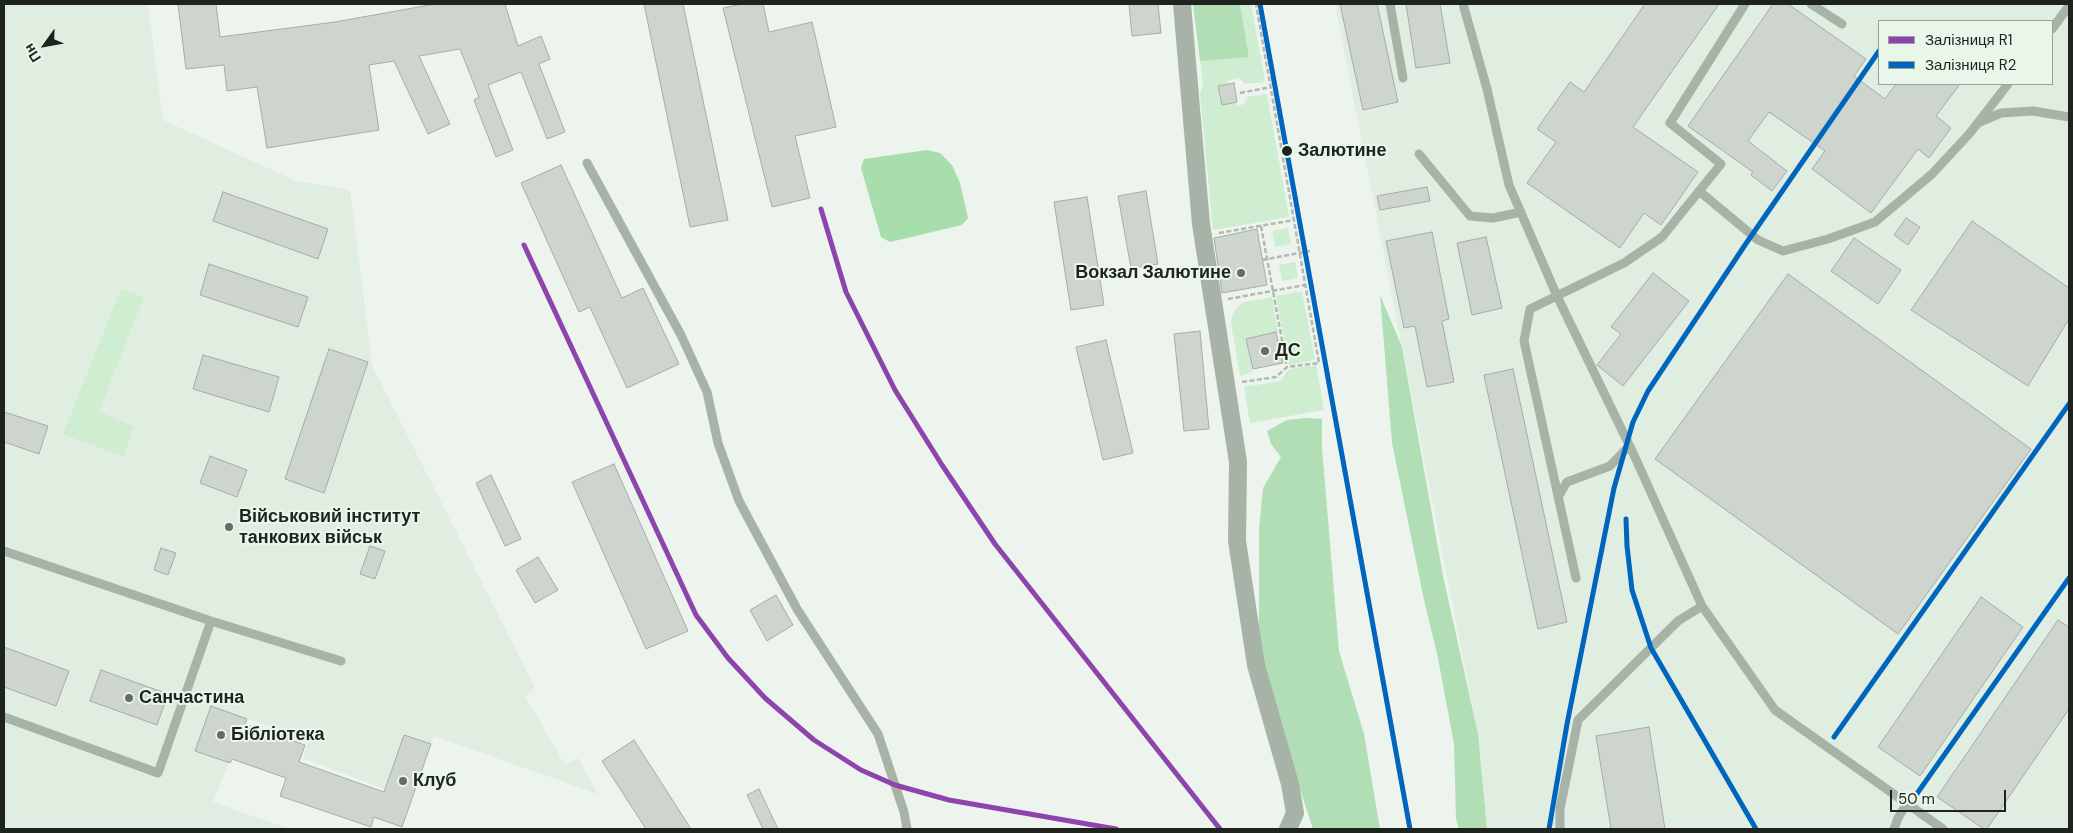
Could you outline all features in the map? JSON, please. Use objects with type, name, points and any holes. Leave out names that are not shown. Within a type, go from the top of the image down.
[{"type":"street","points":[[1182,4],[1203,235],[1238,462],[1237,541],[1256,665],[1290,784],[1295,814],[1288,829]]},
{"type":"lane","points":[[1390,4],[1403,78]]},
{"type":"lane","points":[[1463,4],[1487,89],[1509,185],[1556,296],[1630,446],[1702,606],[1775,710],[1943,829]]},
{"type":"lane","points":[[1576,578],[1524,341],[1530,308],[1624,263],[1662,237],[1720,164],[1670,123],[1745,4]]},
{"type":"lane","points":[[1812,4],[1842,24]]},
{"type":"lane","points":[[2053,27],[2069,6]]},
{"type":"lane","points":[[1699,191],[1758,240],[1783,251],[1828,239],[1875,222],[1932,174],[1978,123],[2007,85]]},
{"type":"lane","points":[[1978,123],[2001,113],[2033,111],[2068,118]]},
{"type":"lane","points":[[1419,154],[1470,216],[1493,218],[1520,212]]},
{"type":"lane","points":[[588,163],[681,335],[707,392],[718,443],[739,501],[797,609],[878,734],[904,812],[907,829]]},
{"type":"lane","points":[[1558,497],[1567,482],[1610,466],[1630,446]]},
{"type":"lane","points":[[4,551],[212,621],[341,660]]},
{"type":"lane","points":[[1560,829],[1560,809],[1578,720],[1678,621],[1702,606]]},
{"type":"lane","points":[[4,717],[158,773],[212,621]]},
{"type":"lane","points":[[1894,829],[1907,803]]},
{"type":"path","points":[[1226,384],[1276,377],[1287,367],[1319,363],[1256,4]]},
{"type":"path","points":[[1240,93],[1271,87]]},
{"type":"path","points":[[1203,235],[1294,220]]},
{"type":"path","points":[[1261,226],[1287,367]]},
{"type":"path","points":[[1262,260],[1310,251]]},
{"type":"path","points":[[1213,301],[1305,285]]},
{"type":"shaded area","name":"Військовий інститут танкових військ","points":[[4,4],[148,4],[163,120],[296,181],[350,190],[372,365],[535,688],[525,696],[565,765],[578,758],[598,794],[434,736],[402,827],[375,818],[387,790],[303,758],[309,739],[247,719],[213,802],[290,829],[4,829]]},
{"type":"shaded area","points":[[1193,4],[1240,4],[1249,57],[1200,61]]},
{"type":"shaded area","points":[[1240,4],[1251,4],[1265,82],[1245,84],[1240,78],[1228,80],[1228,84],[1218,86],[1222,104],[1236,102],[1238,106],[1244,104],[1247,97],[1267,94],[1289,217],[1213,230],[1200,94],[1203,83],[1200,61],[1249,56]]},
{"type":"shaded area","points":[[1335,4],[2069,4],[2069,829],[1487,829],[1478,734]]},
{"type":"shaded area","points":[[927,150],[940,153],[952,165],[960,183],[968,218],[962,225],[890,242],[881,237],[861,168],[864,159]]},
{"type":"shaded area","points":[[1288,228],[1291,244],[1275,247],[1272,231]]},
{"type":"shaded area","points":[[1295,262],[1298,278],[1282,281],[1279,265]]},
{"type":"shaded area","points":[[121,289],[144,297],[99,411],[134,427],[123,457],[63,434]]},
{"type":"shaded area","points":[[1302,291],[1315,360],[1289,365],[1276,296]]},
{"type":"shaded area","points":[[1380,295],[1402,347],[1443,576],[1478,734],[1487,829],[1459,829],[1456,819],[1454,744],[1438,658],[1424,600],[1392,443]]},
{"type":"shaded area","points":[[1272,297],[1278,332],[1246,339],[1253,372],[1240,376],[1231,323],[1232,317],[1235,310],[1244,302]]},
{"type":"shaded area","points":[[1316,365],[1324,410],[1250,423],[1244,387],[1281,381],[1290,369]]},
{"type":"shaded area","points":[[1322,419],[1322,448],[1339,651],[1364,734],[1380,829],[1313,829],[1263,675],[1259,645],[1259,530],[1263,488],[1281,457],[1271,444],[1267,431],[1287,420]]},
{"type":"building","points":[[178,4],[216,4],[220,37],[335,22],[435,4],[505,4],[518,46],[541,36],[550,59],[539,64],[565,132],[547,139],[521,72],[488,85],[513,150],[496,157],[474,100],[479,97],[460,49],[419,56],[450,124],[428,134],[394,61],[369,65],[379,130],[267,148],[257,87],[227,91],[224,65],[186,69]]},
{"type":"building","points":[[644,4],[683,4],[728,220],[690,227]]},
{"type":"building","points":[[742,4],[763,4],[769,32],[812,22],[836,127],[795,136],[810,198],[772,207],[723,8]]},
{"type":"building","points":[[1129,4],[1158,4],[1161,33],[1132,36]]},
{"type":"building","points":[[1340,4],[1377,4],[1398,102],[1363,110]]},
{"type":"building","points":[[1406,4],[1440,4],[1450,63],[1416,68]]},
{"type":"building","points":[[1645,4],[1719,4],[1633,127],[1698,172],[1661,225],[1644,213],[1620,248],[1527,183],[1556,142],[1537,129],[1570,82],[1584,92]]},
{"type":"building","points":[[1773,4],[1788,4],[1866,59],[1854,76],[1885,99],[1895,85],[1959,85],[1936,116],[1951,128],[1929,158],[1918,149],[1871,213],[1812,169],[1825,151],[1769,112],[1748,141],[1787,171],[1772,191],[1751,175],[1753,172],[1688,126]]},
{"type":"building","points":[[1234,83],[1237,102],[1222,105],[1218,86]]},
{"type":"building","points":[[561,165],[622,298],[643,288],[679,364],[627,388],[590,307],[579,312],[521,183]]},
{"type":"building","points":[[1427,187],[1430,201],[1380,210],[1377,196]]},
{"type":"building","points":[[1146,191],[1158,264],[1131,268],[1118,196]]},
{"type":"building","points":[[223,192],[328,229],[318,259],[213,221]]},
{"type":"building","points":[[1087,197],[1104,305],[1071,310],[1054,202]]},
{"type":"building","points":[[1906,218],[1920,227],[1908,245],[1894,235]]},
{"type":"building","points":[[1972,221],[2069,288],[2069,319],[2028,386],[1911,310]]},
{"type":"building","name":"Вокзал Залютине","points":[[1257,229],[1267,285],[1222,293],[1214,238]]},
{"type":"building","points":[[1432,232],[1449,319],[1442,321],[1454,382],[1427,387],[1415,326],[1404,328],[1386,241]]},
{"type":"building","points":[[1486,237],[1502,308],[1472,315],[1457,243]]},
{"type":"building","points":[[1854,238],[1901,270],[1878,304],[1831,271]]},
{"type":"building","points":[[209,264],[308,297],[298,327],[200,295]]},
{"type":"building","points":[[1653,273],[1689,301],[1623,386],[1597,365],[1621,334],[1611,327]]},
{"type":"building","points":[[1788,274],[2031,449],[1898,634],[1655,459]]},
{"type":"building","points":[[1200,331],[1209,429],[1184,431],[1174,334]]},
{"type":"building","name":"ДС","points":[[1276,332],[1283,363],[1253,369],[1246,339]]},
{"type":"building","points":[[1106,340],[1133,453],[1103,460],[1076,347]]},
{"type":"building","points":[[329,349],[368,362],[324,493],[285,479]]},
{"type":"building","points":[[203,355],[279,377],[269,412],[193,389]]},
{"type":"building","points":[[1513,369],[1567,622],[1538,629],[1484,375]]},
{"type":"building","points":[[4,412],[48,426],[39,454],[4,442]]},
{"type":"building","points":[[210,456],[247,470],[237,497],[200,483]]},
{"type":"building","points":[[614,464],[688,631],[646,649],[572,482]]},
{"type":"building","points":[[491,475],[521,539],[505,546],[476,483]]},
{"type":"building","points":[[370,546],[385,551],[375,579],[360,574]]},
{"type":"building","points":[[161,548],[176,553],[168,575],[154,570]]},
{"type":"building","points":[[538,557],[558,590],[535,603],[516,570]]},
{"type":"building","points":[[776,595],[793,625],[767,641],[750,610]]},
{"type":"building","points":[[1981,597],[2023,627],[1920,776],[1878,747]]},
{"type":"building","points":[[2058,620],[2069,627],[2069,709],[1987,829],[1984,829],[1937,797]]},
{"type":"building","points":[[4,647],[69,671],[56,706],[4,687]]},
{"type":"building","name":"Санчастина","points":[[101,670],[168,694],[157,725],[90,701]]},
{"type":"building","points":[[211,706],[247,719],[245,724],[305,745],[299,762],[384,792],[404,735],[431,744],[402,827],[374,817],[371,827],[280,796],[286,778],[232,759],[230,763],[195,751]]},
{"type":"building","points":[[1649,727],[1665,829],[1611,829],[1596,736]]},
{"type":"building","points":[[634,740],[691,829],[646,829],[602,761]]},
{"type":"building","points":[[759,789],[778,829],[763,829],[747,795]]},
{"type":"rail line","name":"R2","points":[[1260,4],[1410,829]]},
{"type":"rail line","name":"R2","points":[[1549,829],[1567,724],[1614,488],[1633,422],[1648,391],[1745,245],[1878,52]]},
{"type":"rail line","name":"R1","points":[[821,209],[846,292],[895,390],[942,465],[995,544],[1220,829]]},
{"type":"rail line","name":"R1","points":[[524,245],[696,615],[728,658],[765,698],[814,740],[861,770],[895,785],[949,800],[1116,829]]},
{"type":"rail line","name":"R2","points":[[1834,737],[2069,404]]},
{"type":"rail line","name":"R2","points":[[1626,519],[1632,590],[1651,648],[1756,829]]},
{"type":"rail line","name":"R2","points":[[1916,795],[2069,578]]},
{"type":"place","name":"Залютине","points":[[1287,151]]},
{"type":"place","name":"Вокзал Залютине","points":[[1241,273]]},
{"type":"place","name":"ДС","points":[[1265,351]]},
{"type":"place","name":"Військовий інститут танкових військ","points":[[229,527]]},
{"type":"place","name":"Санчастина","points":[[129,698]]},
{"type":"place","name":"Бібліотека","points":[[221,735]]},
{"type":"place","name":"Клуб","points":[[403,781]]}]
